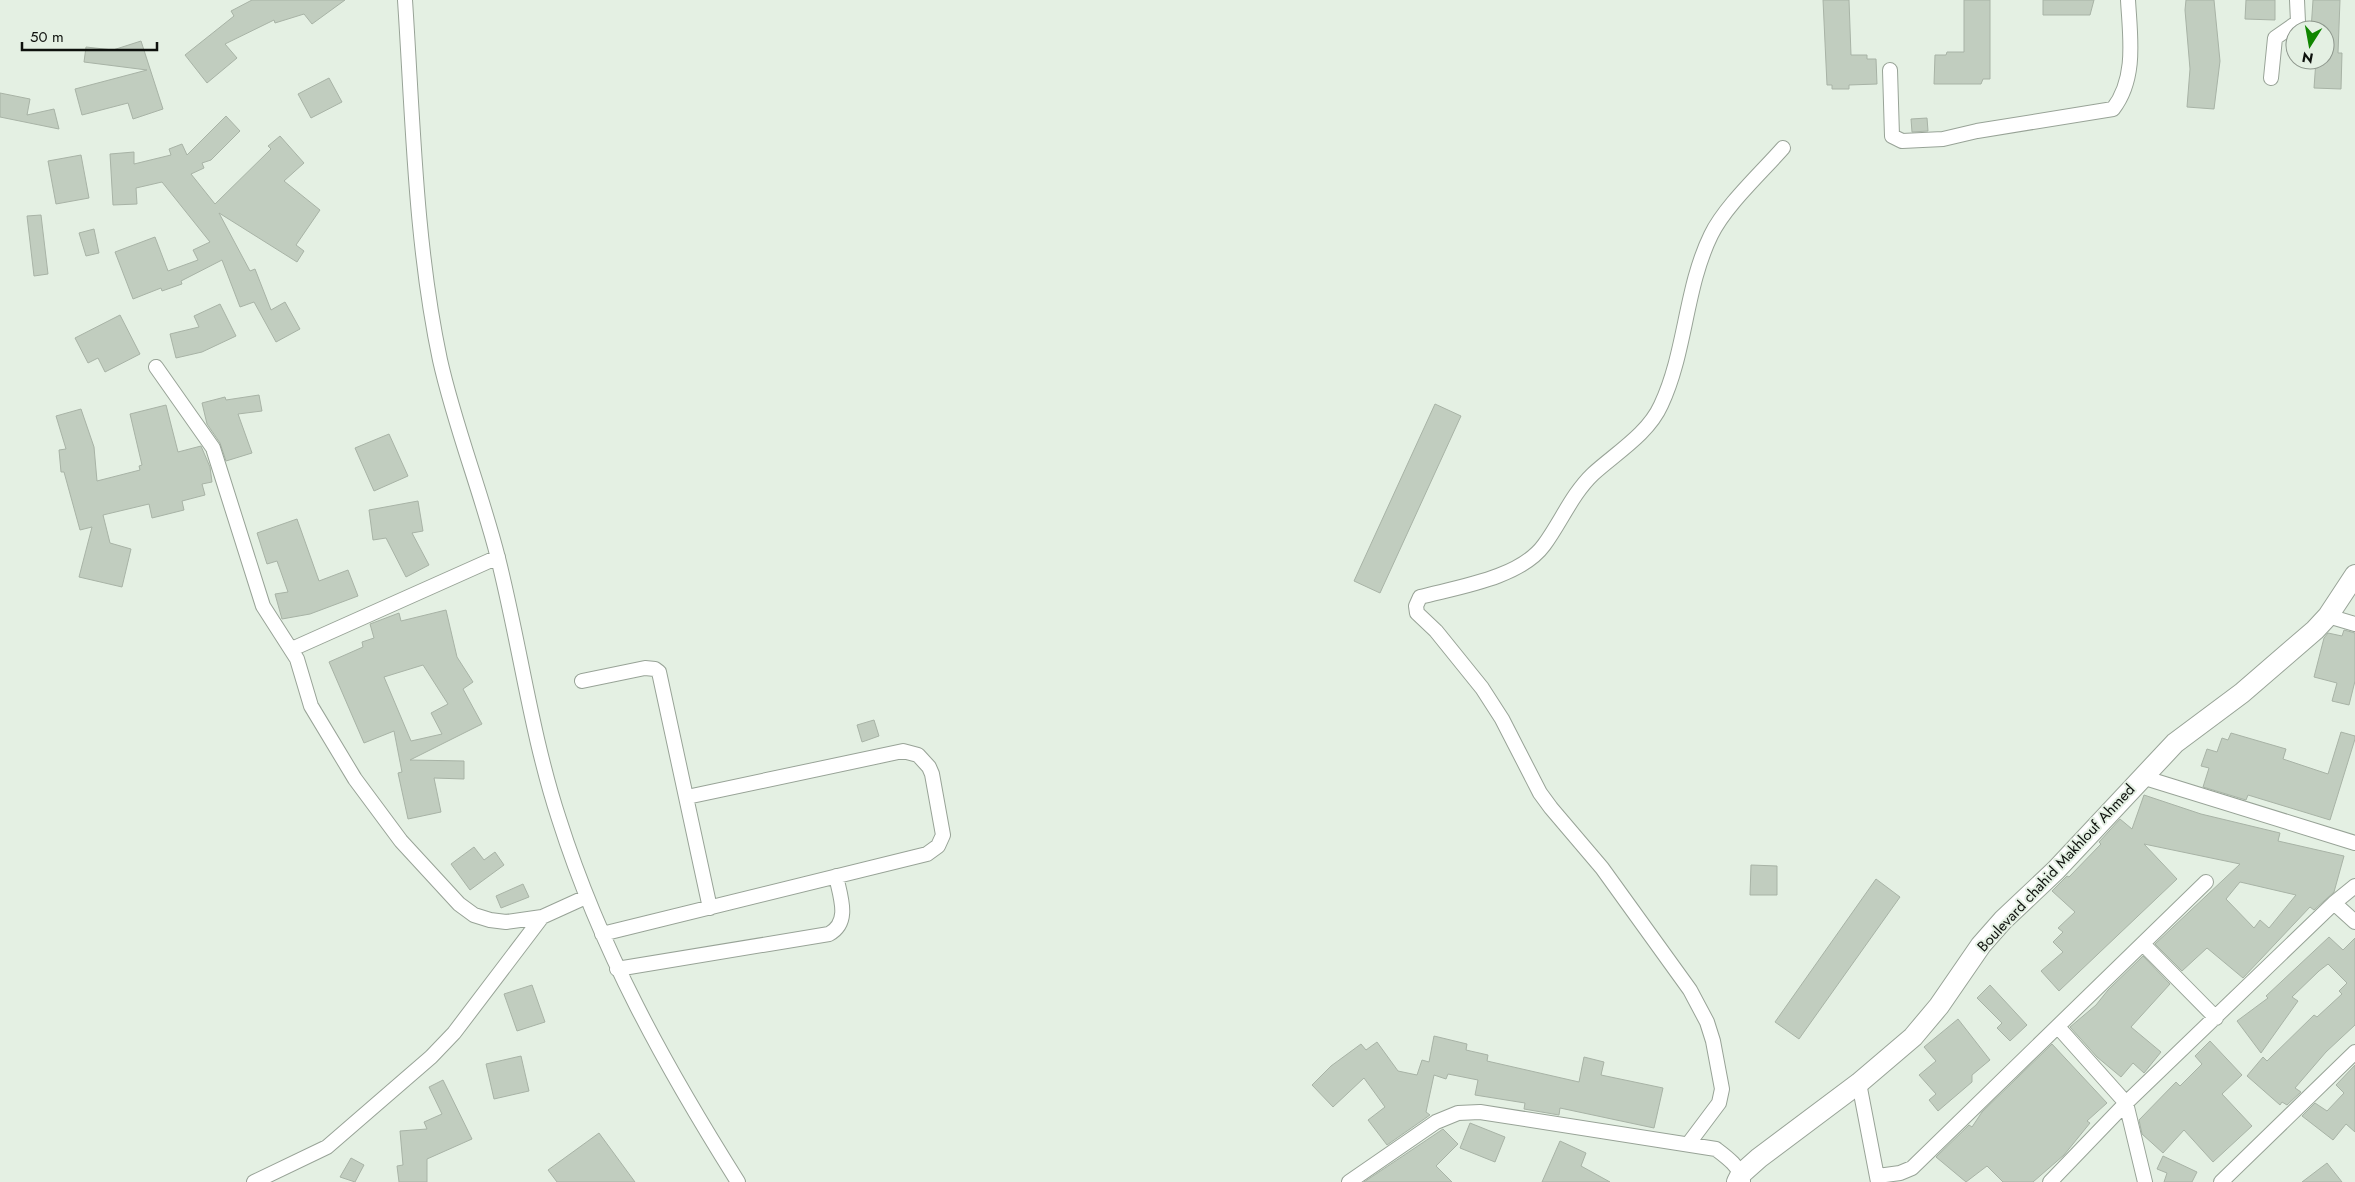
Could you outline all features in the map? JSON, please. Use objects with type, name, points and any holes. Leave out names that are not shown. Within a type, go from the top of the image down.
[{"type":"main road","name":"Boulevard chahid Makhlouf Ahmed","points":[[1740,1179],[1759,1158],[1859,1083],[1912,1037],[1997,926],[2056,870],[2175,743],[2242,693],[2315,630],[2328,616],[2355,575]]},
{"type":"street","points":[[405,0],[420,224],[432,316],[452,406],[498,557],[540,752],[558,818],[586,897],[617,969],[662,1057],[738,1182]]},
{"type":"street","points":[[1890,70],[1892,136],[1902,141],[1944,139],[1977,131],[2113,109],[2122,98],[2131,57],[2128,0]]},
{"type":"street","points":[[2271,78],[2275,38],[2298,22],[2297,0]]},
{"type":"street","points":[[1689,1143],[1719,1103],[1721,1096],[1722,1089],[1713,1040],[1707,1022],[1690,990],[1602,868],[1540,793],[1502,719],[1482,688],[1436,631],[1417,613],[1416,606],[1420,597],[1500,575],[1523,564],[1543,547],[1580,488],[1653,420],[1668,387],[1702,257],[1711,234],[1722,217],[1783,148]]},
{"type":"street","points":[[156,367],[213,448],[263,606],[298,659],[311,706],[355,779],[401,841],[459,904],[474,915],[490,920],[506,922],[542,917],[586,897]]},
{"type":"street","points":[[292,649],[498,557]]},
{"type":"street","points":[[2328,616],[2355,624]]},
{"type":"street","points":[[582,681],[650,667],[659,672],[710,908]]},
{"type":"street","points":[[602,934],[927,854],[938,846],[944,828],[929,767],[918,756],[903,751],[895,751],[687,797]]},
{"type":"street","points":[[2142,777],[2355,843]]},
{"type":"street","points":[[617,969],[829,934],[838,928],[843,918],[836,876]]},
{"type":"street","points":[[1859,1083],[1878,1179],[1900,1174],[1912,1168],[2059,1028],[2206,882]]},
{"type":"street","points":[[2050,1182],[2126,1104],[2334,903],[2355,886]]},
{"type":"street","points":[[2334,903],[2355,922]]},
{"type":"street","points":[[254,1182],[327,1147],[430,1057],[454,1033],[542,917]]},
{"type":"street","points":[[2143,944],[2216,1018]]},
{"type":"street","points":[[2059,1028],[2126,1104],[2145,1182]]},
{"type":"street","points":[[2221,1182],[2355,1052]]},
{"type":"street","points":[[1349,1182],[1436,1122],[1458,1113],[1480,1112],[1689,1143],[1716,1149],[1732,1161],[1740,1179]]},
{"type":"building","points":[[252,0],[345,0],[312,24],[304,14],[275,23],[274,20],[225,44],[237,58],[207,83],[185,55],[234,16],[231,11]]},
{"type":"building","points":[[1823,0],[1849,0],[1851,55],[1867,55],[1867,59],[1876,59],[1877,84],[1849,85],[1849,89],[1832,89],[1832,85],[1827,85]]},
{"type":"building","points":[[1964,0],[1990,0],[1990,79],[1983,79],[1981,84],[1934,84],[1935,55],[1946,55],[1947,52],[1964,52]]},
{"type":"building","points":[[2043,0],[2094,0],[2090,15],[2043,15]]},
{"type":"building","points":[[2186,0],[2214,0],[2220,61],[2214,109],[2187,107],[2190,69],[2185,10]]},
{"type":"building","points":[[2246,0],[2275,0],[2275,20],[2245,19]]},
{"type":"building","points":[[2313,0],[2340,0],[2338,53],[2342,53],[2341,89],[2314,88],[2315,70],[2335,70],[2335,20],[2312,20]]},
{"type":"building","points":[[141,41],[163,109],[133,119],[128,103],[82,115],[75,89],[147,70],[84,62],[86,47],[113,50]]},
{"type":"building","points":[[329,78],[342,102],[311,118],[298,94]]},
{"type":"building","points":[[0,93],[30,99],[27,115],[54,109],[59,129],[0,117]]},
{"type":"building","points":[[226,116],[240,131],[211,160],[202,163],[204,168],[191,174],[215,204],[271,149],[268,146],[280,136],[304,163],[284,181],[320,210],[296,245],[304,251],[297,262],[219,213],[250,271],[255,269],[271,310],[285,302],[300,329],[276,342],[254,302],[240,307],[222,260],[181,281],[182,284],[162,291],[161,288],[133,299],[115,252],[155,237],[168,271],[198,260],[193,250],[210,242],[162,182],[136,188],[137,204],[113,205],[110,154],[134,152],[134,164],[171,155],[169,149],[182,144],[187,155]]},
{"type":"building","points":[[1927,118],[1928,131],[1912,132],[1911,119]]},
{"type":"building","points":[[81,155],[89,198],[56,204],[48,161]]},
{"type":"building","points":[[41,215],[48,274],[34,276],[27,216]]},
{"type":"building","points":[[94,229],[99,253],[86,256],[79,233]]},
{"type":"building","points":[[220,304],[236,336],[202,352],[176,358],[170,334],[199,327],[194,316]]},
{"type":"building","points":[[120,315],[140,354],[105,372],[98,358],[88,363],[75,338]]},
{"type":"building","points":[[259,395],[262,411],[238,414],[252,453],[226,461],[220,443],[207,424],[202,403],[225,397],[226,400]]},
{"type":"building","points":[[1435,404],[1461,416],[1380,593],[1354,581]]},
{"type":"building","points":[[166,405],[178,452],[201,446],[210,467],[212,482],[202,484],[205,495],[182,501],[184,510],[152,518],[149,504],[103,515],[110,543],[131,549],[122,587],[79,577],[92,527],[80,530],[64,472],[61,472],[59,450],[66,449],[56,416],[81,409],[94,447],[97,481],[140,470],[139,466],[142,465],[130,414]]},
{"type":"building","points":[[389,434],[408,476],[374,491],[355,448]]},
{"type":"building","points":[[418,501],[423,531],[412,533],[429,565],[406,577],[386,538],[373,540],[369,510]]},
{"type":"building","points":[[297,519],[319,581],[348,570],[358,596],[310,614],[282,619],[275,594],[288,592],[277,561],[267,564],[257,533]]},
{"type":"building","points":[[446,610],[457,657],[473,682],[463,689],[482,724],[410,760],[464,761],[464,779],[434,778],[441,812],[408,819],[398,773],[402,772],[394,731],[364,743],[329,662],[363,647],[362,642],[374,638],[370,624],[399,613],[401,621]],"holes":[[[423,665],[448,704],[431,713],[442,734],[411,741],[384,677]]]},
{"type":"building","points":[[2344,630],[2355,633],[2355,681],[2349,705],[2332,701],[2337,683],[2314,677],[2324,638],[2328,633],[2342,636]]},
{"type":"building","points":[[874,720],[879,736],[862,742],[857,725]]},
{"type":"building","points":[[2341,732],[2355,736],[2355,739],[2330,820],[2248,795],[2246,800],[2203,787],[2209,768],[2201,766],[2207,749],[2217,752],[2222,738],[2228,740],[2231,733],[2286,749],[2283,759],[2328,774]]},
{"type":"building","points":[[2144,795],[2201,814],[2280,833],[2278,841],[2344,856],[2334,892],[2314,910],[2310,907],[2243,978],[2207,948],[2182,971],[2155,944],[2240,864],[2144,844],[2177,879],[2059,991],[2041,971],[2063,952],[2053,942],[2063,932],[2058,928],[2075,912],[2052,891],[2067,876],[2069,877],[2101,844],[2099,842],[2120,819],[2132,829]],"holes":[[[2240,882],[2296,895],[2269,928],[2260,920],[2254,928],[2226,899]]]},
{"type":"building","points":[[474,847],[484,860],[495,852],[504,865],[470,890],[451,864]]},
{"type":"building","points":[[1751,865],[1777,866],[1777,895],[1750,895]]},
{"type":"building","points":[[1876,879],[1900,897],[1799,1039],[1775,1022]]},
{"type":"building","points":[[523,884],[529,897],[501,908],[496,896]]},
{"type":"building","points":[[2329,937],[2343,950],[2355,938],[2355,1025],[2326,1052],[2295,1088],[2301,1092],[2287,1105],[2282,1102],[2280,1105],[2247,1076],[2263,1057],[2267,1061],[2314,1015],[2317,1017],[2342,994],[2339,991],[2347,983],[2328,964],[2319,971],[2292,997],[2298,1001],[2261,1053],[2237,1021],[2268,998],[2266,996]]},
{"type":"building","points":[[2143,956],[2170,984],[2131,1027],[2161,1052],[2144,1073],[2133,1063],[2121,1077],[2097,1057],[2070,1027],[2096,1005],[2108,990]]},
{"type":"building","points":[[532,985],[545,1022],[517,1031],[504,994]]},
{"type":"building","points":[[1990,985],[2027,1025],[2010,1041],[1997,1028],[2002,1023],[1977,998]]},
{"type":"building","points":[[1958,1019],[1990,1060],[1972,1075],[1972,1082],[1938,1111],[1929,1100],[1936,1094],[1919,1075],[1936,1061],[1924,1047]]},
{"type":"building","points":[[1434,1036],[1467,1044],[1466,1050],[1488,1055],[1487,1061],[1579,1082],[1584,1057],[1604,1062],[1601,1075],[1663,1088],[1654,1128],[1560,1108],[1559,1115],[1524,1109],[1525,1103],[1475,1095],[1478,1080],[1448,1074],[1446,1079],[1434,1075],[1426,1112],[1430,1115],[1387,1145],[1368,1120],[1385,1107],[1364,1078],[1333,1107],[1312,1085],[1331,1066],[1361,1044],[1366,1050],[1377,1042],[1398,1071],[1417,1075],[1422,1060],[1429,1062]]},
{"type":"building","points":[[2210,1041],[2242,1075],[2222,1094],[2252,1126],[2213,1162],[2184,1130],[2163,1153],[2142,1134],[2139,1120],[2176,1082],[2180,1086],[2202,1064],[2195,1056]]},
{"type":"building","points":[[2052,1044],[2107,1103],[2087,1121],[2090,1123],[2064,1155],[2033,1182],[2003,1182],[1987,1166],[1966,1182],[1936,1157],[1969,1125],[1972,1127],[1982,1112]]},
{"type":"building","points":[[521,1056],[529,1091],[494,1099],[486,1064]]},
{"type":"building","points":[[2355,1065],[2355,1132],[2346,1124],[2333,1140],[2302,1116],[2315,1103],[2327,1111],[2344,1093],[2336,1085]]},
{"type":"building","points":[[443,1080],[472,1139],[427,1159],[427,1182],[399,1182],[397,1166],[403,1165],[400,1131],[427,1129],[424,1122],[442,1114],[429,1087]]},
{"type":"building","points":[[1470,1123],[1505,1137],[1495,1162],[1460,1148]]},
{"type":"building","points":[[1443,1129],[1458,1144],[1436,1166],[1452,1182],[1364,1182]]},
{"type":"building","points":[[599,1133],[635,1182],[557,1182],[548,1170]]},
{"type":"building","points":[[1560,1141],[1586,1153],[1581,1166],[1610,1182],[1542,1182]]},
{"type":"building","points":[[2163,1156],[2197,1172],[2192,1182],[2164,1182],[2167,1173],[2157,1169]]},
{"type":"building","points":[[351,1158],[364,1165],[355,1182],[340,1177]]},
{"type":"building","points":[[2327,1163],[2342,1182],[2302,1182]]}]
